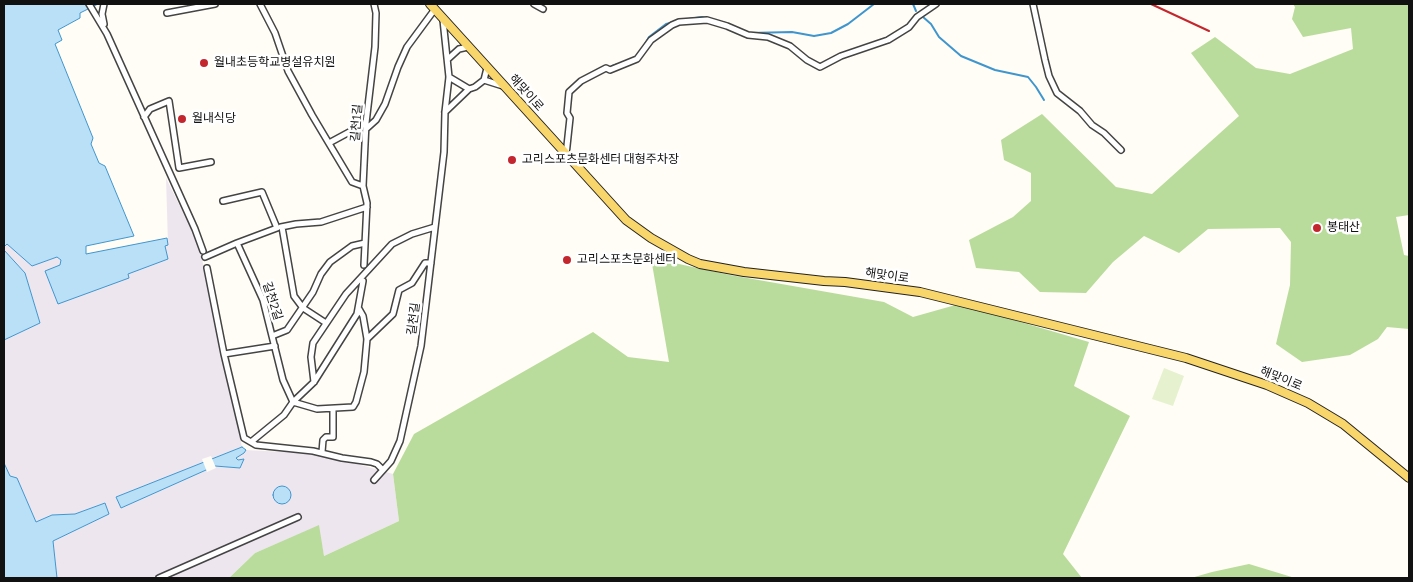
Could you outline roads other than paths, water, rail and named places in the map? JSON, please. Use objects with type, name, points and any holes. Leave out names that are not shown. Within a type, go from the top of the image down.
[{"type":"main road","name":"해맞이로","points":[[433,6],[443,20],[626,220],[651,238],[688,259],[700,264],[744,272],[920,292],[1186,358],[1267,385],[1308,403],[1343,424],[1409,478]]},
{"type":"street","points":[[89,4],[107,34],[195,229],[204,254],[280,228],[296,224],[321,222],[367,207]]},
{"type":"street","points":[[104,4],[102,14],[107,34]]},
{"type":"street","points":[[167,12],[215,4]]},
{"type":"street","points":[[260,4],[275,33],[288,71],[312,116],[352,182],[363,186]]},
{"type":"street","name":"길천1길","points":[[364,265],[367,207],[363,186],[366,126],[374,47],[376,13],[374,4]]},
{"type":"street","points":[[534,4],[543,9]]},
{"type":"street","points":[[566,155],[570,118],[568,113],[569,92],[581,81],[606,68],[610,70],[637,59],[651,40],[679,22],[707,20],[727,26],[748,36],[768,37],[790,46],[807,60],[820,67],[841,56],[888,40],[909,27],[917,17],[936,4]]},
{"type":"street","points":[[1033,4],[1047,68],[1058,93],[1104,133],[1120,150]]},
{"type":"street","points":[[330,143],[376,120],[385,104],[407,47],[433,6]]},
{"type":"street","name":"길천길","points":[[374,480],[391,460],[400,441],[421,346],[444,152],[445,112],[449,77],[443,20]]},
{"type":"street","points":[[448,59],[459,49],[468,47]]},
{"type":"street","points":[[445,112],[469,89],[484,80],[487,68]]},
{"type":"street","points":[[449,77],[469,89]]},
{"type":"street","points":[[484,80],[506,88]]},
{"type":"street","points":[[144,117],[150,108],[169,102],[180,168],[211,162]]},
{"type":"street","points":[[223,201],[262,192],[280,228],[294,296],[303,308],[326,322]]},
{"type":"street","points":[[314,382],[311,357],[314,344],[326,322],[346,294],[392,244],[412,234],[435,227]]},
{"type":"street","name":"길천2길","points":[[238,243],[263,300],[283,380],[293,402]]},
{"type":"street","points":[[272,336],[287,330],[303,308],[318,283],[321,274],[330,262],[352,246],[365,243]]},
{"type":"street","points":[[367,340],[393,314],[399,290],[412,282],[425,263],[431,263]]},
{"type":"street","points":[[207,268],[224,354],[244,438],[256,445],[322,452],[342,458],[371,462],[377,464],[383,470]]},
{"type":"street","points":[[250,442],[284,415],[293,402],[314,382],[359,310],[363,281]]},
{"type":"street","points":[[293,402],[317,409],[333,409],[352,407],[356,402],[364,372],[367,340],[363,316],[359,310]]},
{"type":"street","points":[[224,354],[275,346]]},
{"type":"street","points":[[322,452],[323,440],[326,437],[333,437],[333,409]]},
{"type":"street","points":[[159,578],[298,517]]},
{"type":"water","points":[[4,4],[98,4],[80,13],[80,18],[58,30],[62,40],[55,44],[93,138],[91,144],[99,163],[105,166],[134,236],[86,246],[86,254],[167,238],[168,245],[165,246],[168,259],[128,274],[129,278],[58,304],[45,271],[60,265],[61,260],[57,257],[32,266],[7,244],[4,247]]},
{"type":"water","points":[[4,250],[25,273],[40,323],[4,340]]},
{"type":"water","points":[[242,447],[246,450],[236,458],[238,460],[244,459],[240,468],[215,466],[121,508],[116,497]]},
{"type":"water","points":[[4,463],[10,476],[17,478],[36,522],[52,515],[75,514],[105,503],[109,514],[53,541],[57,578],[4,578]]},
{"type":"water","points":[[282,486],[290,491],[291,495],[286,503],[282,504],[274,499],[273,495],[278,487]]},
{"type":"waterway","points":[[723,22],[749,33],[792,32],[814,36],[831,33],[848,24],[874,4]]},
{"type":"waterway","points":[[913,4],[916,11]]},
{"type":"waterway","points":[[923,17],[931,24],[939,37],[961,56],[995,70],[1028,77],[1044,100]]},
{"type":"waterway","points":[[681,20],[706,18]]},
{"type":"waterway","points":[[645,44],[649,37],[666,24],[674,22]]},
{"type":"waterway","points":[[612,66],[618,64]]},
{"type":"railway","points":[[1151,4],[1209,31]]},
{"type":"place","name":"월내초등학교병설유치원","points":[[204,63]]},
{"type":"place","name":"월내식당","points":[[182,119]]},
{"type":"place","name":"고리스포츠문화센터 대형주차장","points":[[512,160]]},
{"type":"place","name":"봉태산","points":[[1317,228]]},
{"type":"place","name":"고리스포츠문화센터","points":[[567,260]]}]
